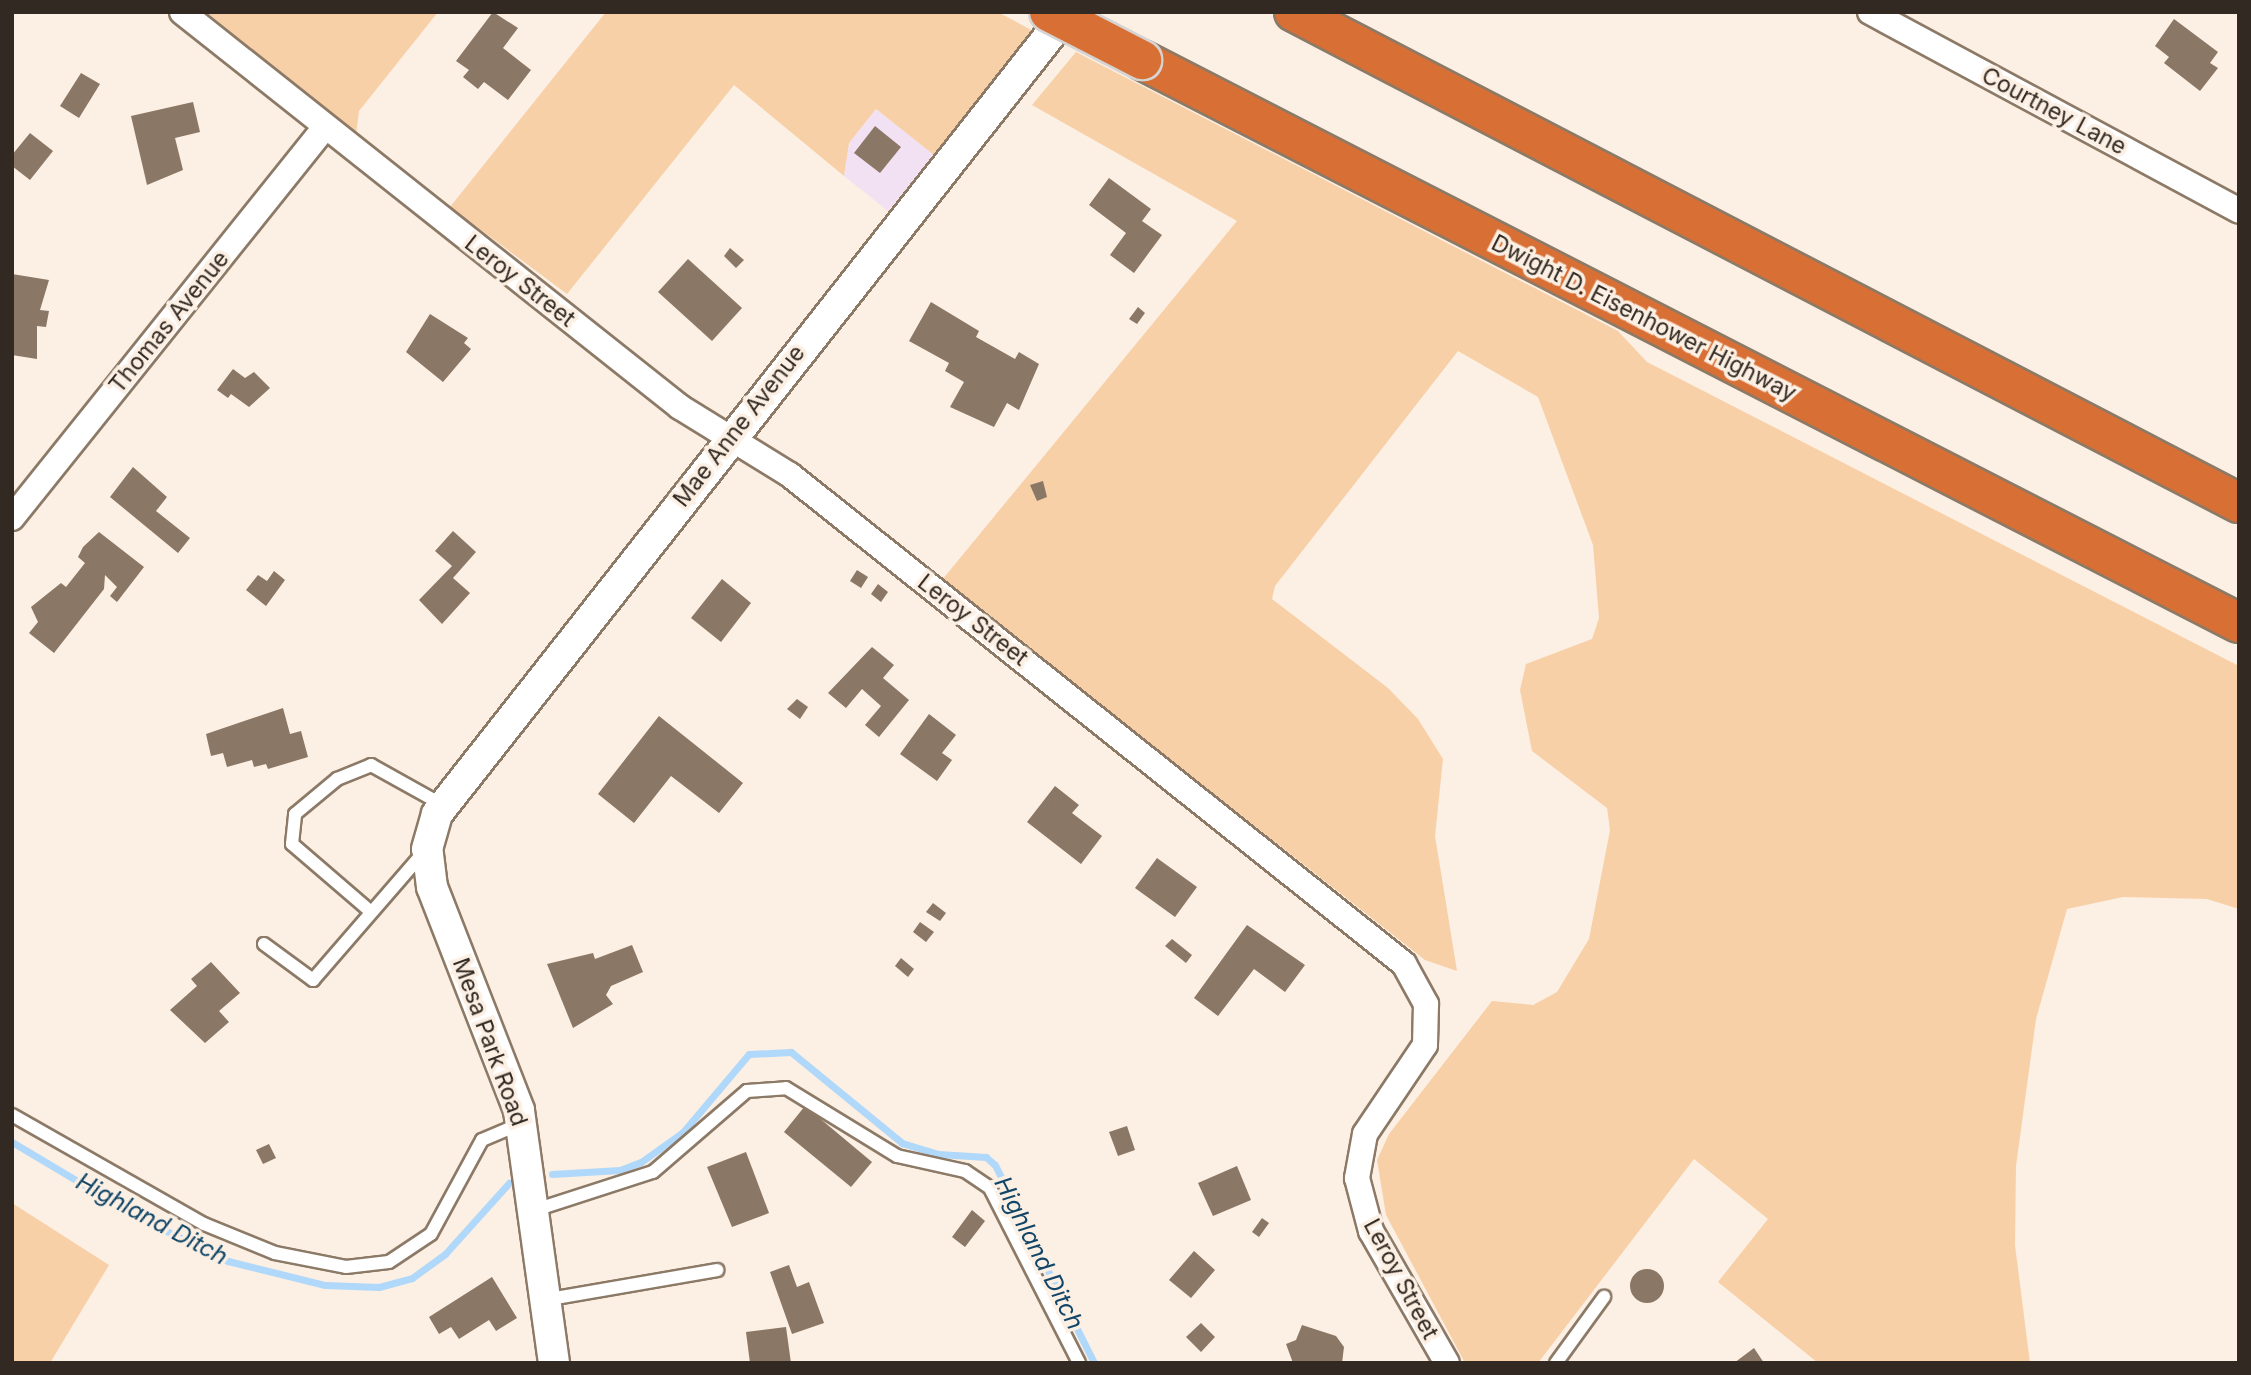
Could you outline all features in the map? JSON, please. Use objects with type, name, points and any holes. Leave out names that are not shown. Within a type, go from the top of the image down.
[{"type":"highway","name":"Dwight D. Eisenhower Highway","points":[[1049,12],[2239,622]]},
{"type":"highway","points":[[1294,12],[2239,503]]},
{"type":"street","name":"Leroy Street","points":[[182,12],[325,127],[730,439],[790,475],[1404,964],[1426,1004],[1425,1045],[1365,1134],[1357,1178],[1371,1231],[1447,1363]]},
{"type":"street","name":"Mae Anne Avenue","points":[[427,849],[443,805],[1068,12]]},
{"type":"street","name":"Courtney Lane","points":[[1870,12],[2239,211]]},
{"type":"street","name":"Thomas Avenue","points":[[12,518],[325,127]]},
{"type":"street","name":"Mesa Park Road","points":[[427,849],[432,887],[522,1123],[554,1363]]},
{"type":"lane","points":[[370,911],[292,845],[295,814],[337,779],[371,765],[443,805]]},
{"type":"lane","points":[[264,944],[313,980],[370,911],[427,849]]},
{"type":"lane","points":[[535,1210],[653,1172],[747,1091],[786,1088],[897,1156],[965,1171],[990,1188],[1079,1363]]},
{"type":"lane","points":[[12,1115],[242,1241],[346,1267],[388,1262],[431,1234],[482,1140],[522,1123]]},
{"type":"lane","points":[[544,1300],[717,1270]]},
{"type":"lane","points":[[1556,1363],[1604,1297]]},
{"type":"shaded area","points":[[206,12],[438,12],[359,111],[356,134]]},
{"type":"shaded area","points":[[606,12],[998,12],[1033,31],[934,155],[876,109],[849,143],[844,176],[734,85],[567,294],[450,207]]},
{"type":"shaded area","points":[[1076,52],[1618,331],[1647,362],[2239,666],[2239,909],[2207,899],[2123,897],[2067,909],[2036,1019],[2016,1166],[2015,1245],[2030,1363],[1818,1363],[1718,1282],[1768,1219],[1694,1159],[1538,1363],[1465,1363],[1386,1215],[1377,1160],[1389,1134],[1492,1001],[1533,1005],[1557,992],[1589,939],[1610,830],[1607,808],[1532,751],[1520,690],[1526,664],[1592,639],[1599,618],[1593,545],[1538,397],[1458,351],[1275,586],[1272,599],[1388,688],[1418,719],[1443,759],[1435,836],[1457,971],[1425,960],[942,580],[1237,221],[1032,105]]},
{"type":"shaded area","points":[[876,109],[934,155],[888,211],[844,176],[849,143]]},
{"type":"shaded area","points":[[12,1203],[109,1265],[50,1363],[12,1363]]},
{"type":"building","points":[[493,12],[518,28],[503,48],[531,70],[508,100],[484,82],[478,89],[463,77],[469,70],[456,61]]},
{"type":"building","points":[[2174,19],[2218,52],[2210,63],[2218,68],[2200,91],[2164,63],[2169,57],[2155,46]]},
{"type":"building","points":[[81,73],[100,84],[79,118],[60,106]]},
{"type":"building","points":[[193,102],[200,132],[175,138],[183,170],[147,185],[131,116]]},
{"type":"building","points":[[875,126],[901,147],[880,173],[854,153]]},
{"type":"building","points":[[30,133],[53,151],[30,180],[12,166],[12,155]]},
{"type":"building","points":[[1109,178],[1151,209],[1142,221],[1162,235],[1134,273],[1110,255],[1126,233],[1089,205]]},
{"type":"building","points":[[730,248],[744,260],[736,268],[724,256]]},
{"type":"building","points":[[688,259],[742,308],[712,341],[658,292]]},
{"type":"building","points":[[12,274],[49,280],[40,310],[49,311],[46,327],[37,326],[37,359],[12,355]]},
{"type":"building","points":[[931,302],[979,331],[976,337],[1015,359],[1019,352],[1039,364],[1019,410],[1007,403],[994,427],[950,407],[964,382],[945,371],[949,363],[909,341]]},
{"type":"building","points":[[1138,307],[1145,313],[1137,324],[1129,319]]},
{"type":"building","points":[[430,314],[468,338],[464,343],[471,349],[443,382],[406,352]]},
{"type":"building","points":[[233,369],[245,378],[254,372],[270,388],[249,407],[231,394],[228,398],[217,390]]},
{"type":"building","points":[[133,467],[167,497],[156,511],[190,538],[178,553],[110,497]]},
{"type":"building","points":[[1043,481],[1047,497],[1037,501],[1030,485]]},
{"type":"building","points":[[453,531],[476,552],[453,578],[470,593],[442,624],[419,600],[452,566],[435,551]]},
{"type":"building","points":[[99,532],[144,567],[117,602],[110,596],[117,587],[105,575],[104,589],[54,653],[29,633],[38,622],[31,607],[61,583],[66,587],[85,563],[78,557],[83,547]]},
{"type":"building","points":[[857,570],[868,577],[861,588],[850,581]]},
{"type":"building","points":[[274,571],[285,580],[266,606],[246,590],[258,575],[267,581]]},
{"type":"building","points":[[722,579],[751,603],[721,642],[691,618]]},
{"type":"building","points":[[878,584],[888,592],[881,602],[871,594]]},
{"type":"building","points":[[872,647],[894,665],[883,678],[909,700],[879,737],[865,725],[881,706],[862,689],[846,708],[828,693]]},
{"type":"building","points":[[797,699],[808,707],[800,719],[787,709]]},
{"type":"building","points":[[283,708],[290,734],[301,731],[308,757],[268,769],[266,764],[254,767],[252,760],[227,767],[223,753],[211,756],[206,734]]},
{"type":"building","points":[[929,714],[956,735],[942,753],[952,760],[937,781],[900,754]]},
{"type":"building","points":[[659,716],[743,783],[719,813],[671,776],[634,823],[598,794]]},
{"type":"building","points":[[1055,786],[1079,805],[1072,813],[1102,836],[1081,864],[1027,822]]},
{"type":"building","points":[[1157,858],[1197,887],[1175,917],[1135,888]]},
{"type":"building","points":[[933,903],[946,913],[940,921],[926,912]]},
{"type":"building","points":[[920,922],[934,932],[926,942],[913,932]]},
{"type":"building","points":[[1247,925],[1305,965],[1285,992],[1254,969],[1218,1016],[1194,998]]},
{"type":"building","points":[[1172,939],[1192,955],[1186,963],[1165,946]]},
{"type":"building","points":[[632,945],[643,972],[611,986],[606,995],[613,1004],[573,1028],[547,964],[593,953],[595,959]]},
{"type":"building","points":[[901,958],[914,969],[908,977],[895,966]]},
{"type":"building","points":[[211,962],[240,993],[219,1011],[229,1022],[205,1043],[170,1010],[197,986],[191,979]]},
{"type":"building","points":[[805,1106],[872,1162],[851,1187],[784,1132]]},
{"type":"building","points":[[1127,1126],[1135,1150],[1118,1156],[1109,1132]]},
{"type":"building","points":[[269,1144],[276,1158],[263,1164],[256,1150]]},
{"type":"building","points":[[746,1152],[769,1213],[732,1227],[707,1167]]},
{"type":"building","points":[[1237,1166],[1251,1200],[1213,1216],[1198,1183]]},
{"type":"building","points":[[972,1210],[985,1221],[965,1247],[952,1237]]},
{"type":"building","points":[[1262,1218],[1269,1223],[1259,1237],[1252,1232]]},
{"type":"building","points":[[1194,1251],[1215,1270],[1191,1298],[1169,1280]]},
{"type":"building","points":[[789,1265],[797,1287],[809,1282],[824,1323],[792,1334],[770,1272]]},
{"type":"building","points":[[1647,1269],[1659,1274],[1664,1286],[1659,1298],[1647,1303],[1635,1298],[1630,1286],[1635,1274]]},
{"type":"building","points":[[492,1277],[517,1318],[496,1331],[489,1320],[459,1339],[451,1327],[439,1334],[429,1317]]},
{"type":"building","points":[[1201,1323],[1215,1337],[1201,1352],[1186,1337]]},
{"type":"building","points":[[1302,1325],[1336,1336],[1344,1347],[1342,1363],[1293,1363],[1286,1344],[1296,1340]]},
{"type":"building","points":[[786,1327],[791,1363],[750,1363],[746,1332]]},
{"type":"building","points":[[1754,1348],[1764,1363],[1734,1363]]},
{"type":"waterway","name":"Highland Ditch","points":[[552,1174],[620,1170],[641,1162],[683,1132],[749,1054],[791,1052],[902,1143],[938,1154],[986,1157],[995,1165],[1094,1363]]},
{"type":"waterway","name":"Highland Ditch","points":[[12,1142],[138,1217],[228,1261],[325,1285],[379,1287],[412,1278],[445,1254],[509,1183]]}]
